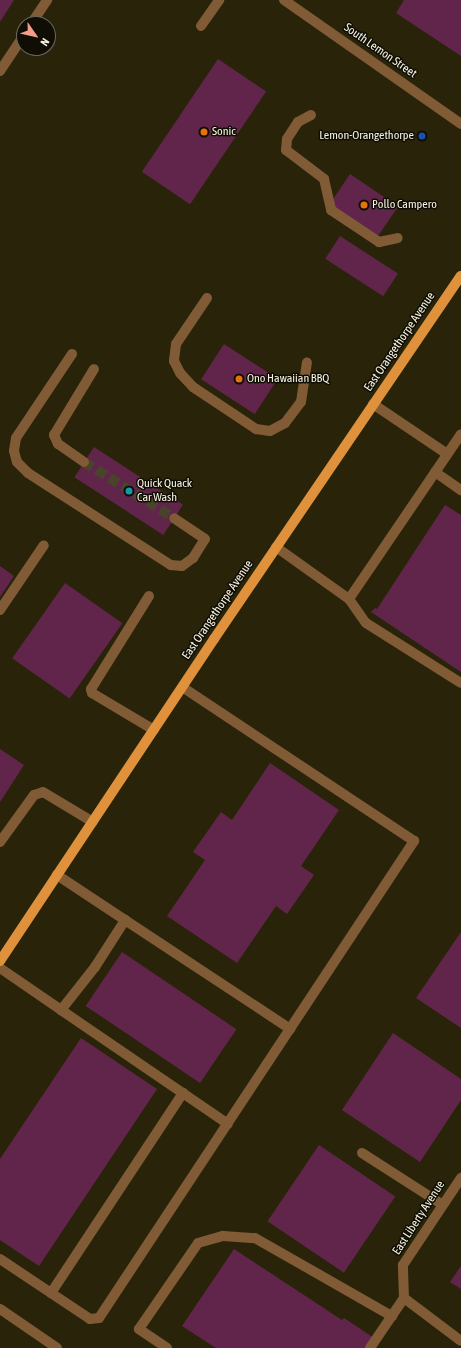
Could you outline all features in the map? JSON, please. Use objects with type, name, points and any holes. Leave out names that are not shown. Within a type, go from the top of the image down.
[{"type":"main road","name":"East Orangethorpe Avenue","points":[[0,961],[276,547],[461,276]]},
{"type":"street","points":[[36,16],[47,0]]},
{"type":"street","points":[[201,26],[218,0]]},
{"type":"street","name":"South Lemon Street","points":[[284,0],[461,124]]},
{"type":"street","points":[[0,71],[16,47]]},
{"type":"street","points":[[311,115],[298,122],[287,139],[286,150],[324,179],[331,210],[379,242],[398,238]]},
{"type":"street","points":[[207,298],[176,344],[174,361],[180,373],[193,387],[256,429],[270,431],[285,423],[301,402],[307,362]]},
{"type":"street","points":[[72,354],[16,438],[14,451],[17,462],[28,473],[171,565],[182,566],[193,558],[205,539],[174,518]]},
{"type":"street","points":[[84,462],[58,444],[54,435],[94,369]]},
{"type":"street","points":[[373,404],[447,454]]},
{"type":"street","points":[[349,599],[461,434]]},
{"type":"street","points":[[435,472],[461,490]]},
{"type":"street","points":[[0,610],[44,545]]},
{"type":"street","points":[[276,547],[349,599],[366,623],[461,683]]},
{"type":"street","points":[[149,596],[91,689],[92,693],[154,730]]},
{"type":"street","points":[[0,1259],[90,1319],[99,1318],[414,841],[182,687]]},
{"type":"street","points":[[0,842],[34,795],[43,792],[92,822]]},
{"type":"street","points":[[58,875],[290,1029]]},
{"type":"street","points":[[61,1010],[95,967],[125,920]]},
{"type":"street","points":[[0,968],[228,1124]]},
{"type":"street","points":[[51,1293],[183,1093]]},
{"type":"street","points":[[362,1154],[443,1205]]},
{"type":"street","name":"East Liberty Avenue","points":[[404,1298],[404,1264],[461,1178]]},
{"type":"street","points":[[167,1348],[139,1329],[198,1243],[223,1236],[255,1238],[392,1316]]},
{"type":"street","points":[[370,1348],[404,1298],[461,1341]]},
{"type":"street","points":[[0,1309],[57,1348]]},
{"type":"building","points":[[0,0],[14,0],[0,22]]},
{"type":"building","points":[[404,0],[461,0],[461,56],[396,13]]},
{"type":"building","name":"Sonic","points":[[218,59],[266,91],[190,204],[142,172]]},
{"type":"building","name":"Pollo Campero","points":[[350,174],[398,206],[377,237],[329,205]]},
{"type":"building","points":[[340,236],[398,274],[383,296],[325,259]]},
{"type":"building","name":"Ono Hawaiian BBQ","points":[[224,344],[278,379],[255,414],[201,379]]},
{"type":"building","name":"Quick Quack Car Wash","points":[[94,447],[183,505],[163,535],[74,477]]},
{"type":"building","points":[[445,505],[461,515],[461,672],[371,612],[375,608],[377,609]]},
{"type":"building","points":[[0,566],[14,576],[0,597]]},
{"type":"building","points":[[65,583],[122,623],[70,699],[12,658]]},
{"type":"building","points":[[0,749],[24,765],[0,802]]},
{"type":"building","points":[[270,763],[339,810],[301,866],[314,875],[287,914],[276,906],[237,963],[167,916],[205,860],[193,852],[221,812],[232,820]]},
{"type":"building","points":[[461,932],[461,1028],[416,998]]},
{"type":"building","points":[[122,952],[236,1029],[200,1083],[86,1006]]},
{"type":"building","points":[[393,1033],[461,1079],[461,1100],[420,1162],[342,1110]]},
{"type":"building","points":[[81,1038],[157,1089],[39,1266],[0,1240],[0,1159]]},
{"type":"building","points":[[319,1145],[395,1196],[344,1273],[268,1221]]},
{"type":"building","points":[[234,1249],[342,1320],[344,1318],[374,1338],[367,1348],[216,1348],[182,1326]]},
{"type":"building","points":[[461,1266],[461,1289],[450,1282]]},
{"type":"tunnel","points":[[84,462],[174,518]]},
{"type":"place","name":"Sonic","points":[[204,132]]},
{"type":"place","name":"Lemon-Orangethorpe","points":[[422,136]]},
{"type":"place","name":"Pollo Campero","points":[[364,205]]},
{"type":"place","name":"Ono Hawaiian BBQ","points":[[239,379]]},
{"type":"place","name":"Quick Quack Car Wash","points":[[129,491]]}]
